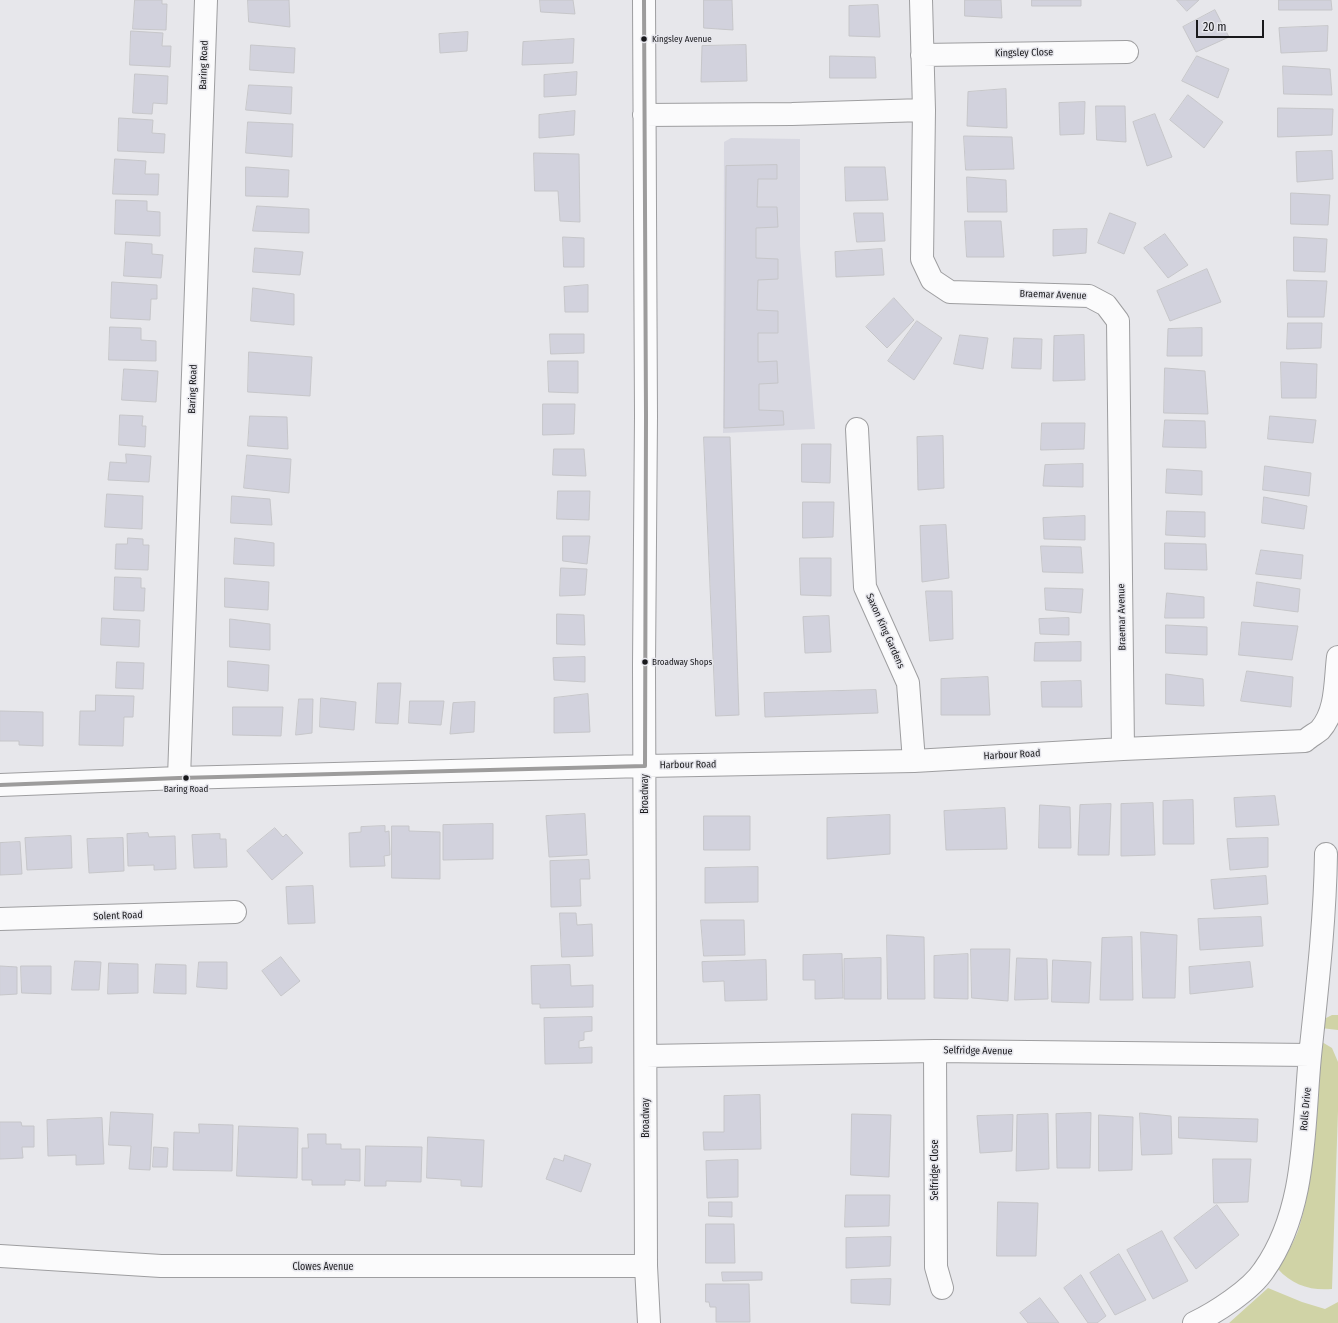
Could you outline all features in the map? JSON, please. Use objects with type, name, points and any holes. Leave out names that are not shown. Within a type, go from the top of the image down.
[{"type":"street","name":"Baring Road","points":[[179,778],[206,0]]},
{"type":"street","name":"Broadway","points":[[644,0],[646,416],[644,665],[646,1266],[649,1323]]},
{"type":"street","name":"Braemar Avenue","points":[[922,0],[924,110],[922,259],[932,280],[950,292],[1089,296],[1106,305],[1118,321],[1123,749]]},
{"type":"street","name":"Kingsley Close","points":[[922,55],[1127,52]]},
{"type":"street","points":[[644,115],[792,114],[924,110]]},
{"type":"street","name":"Saxon King Gardens","points":[[857,430],[865,587],[908,683],[914,761]]},
{"type":"street","name":"Harbour Road","points":[[0,785],[179,778],[645,766],[914,761],[1123,749],[1305,741],[1320,729],[1328,716],[1333,703],[1338,657]]},
{"type":"street","name":"Rolls Drive","points":[[1194,1323],[1210,1315],[1236,1297],[1264,1271],[1284,1233],[1296,1197],[1302,1154],[1325,896],[1326,854]]},
{"type":"street","name":"Solent Road","points":[[0,919],[235,912]]},
{"type":"street","name":"Selfridge Avenue","points":[[646,1056],[935,1051],[1310,1055]]},
{"type":"street","name":"Selfridge Close","points":[[935,1051],[936,1267],[942,1288]]},
{"type":"street","name":"Clowes Avenue","points":[[0,1256],[161,1266],[646,1266]]},
{"type":"shaded area","points":[[731,138],[800,139],[800,245],[815,429],[723,433],[724,142]]},
{"type":"green space","points":[[1332,1015],[1338,1015],[1338,1030],[1321,1028],[1326,1018]]},
{"type":"green space","points":[[1322,1042],[1332,1048],[1338,1062],[1338,1111],[1332,1289],[1317,1289],[1302,1286],[1283,1275],[1278,1269],[1298,1231],[1309,1186],[1313,1162]]},
{"type":"green space","points":[[1268,1288],[1302,1302],[1325,1309],[1338,1302],[1338,1323],[1229,1323]]},
{"type":"building","points":[[135,0],[162,0],[162,4],[167,4],[166,30],[133,29]]},
{"type":"building","points":[[248,0],[289,0],[290,27],[249,22]]},
{"type":"building","points":[[540,0],[573,0],[575,14],[541,12]]},
{"type":"building","points":[[704,0],[732,0],[733,30],[704,28]]},
{"type":"building","points":[[965,0],[1001,0],[1002,18],[965,16]]},
{"type":"building","points":[[1032,0],[1081,0],[1081,6],[1032,6]]},
{"type":"building","points":[[1177,0],[1199,0],[1187,11]]},
{"type":"building","points":[[1279,0],[1331,0],[1332,10],[1279,10]]},
{"type":"building","points":[[878,5],[880,37],[849,36],[849,6]]},
{"type":"building","points":[[1215,10],[1229,37],[1196,52],[1183,27]]},
{"type":"building","points":[[1328,26],[1327,51],[1281,53],[1279,28]]},
{"type":"building","points":[[131,31],[163,33],[162,46],[171,46],[170,67],[130,65]]},
{"type":"building","points":[[468,32],[467,51],[440,53],[439,34]]},
{"type":"building","points":[[574,39],[573,63],[522,65],[523,42]]},
{"type":"building","points":[[251,45],[295,48],[294,73],[250,70]]},
{"type":"building","points":[[746,45],[747,81],[701,82],[702,46]]},
{"type":"building","points":[[830,56],[875,57],[876,78],[830,78]]},
{"type":"building","points":[[1197,56],[1229,69],[1218,98],[1182,81]]},
{"type":"building","points":[[1283,66],[1330,69],[1332,95],[1284,94]]},
{"type":"building","points":[[577,72],[576,95],[544,97],[544,75]]},
{"type":"building","points":[[135,74],[168,76],[167,104],[153,103],[152,114],[133,113]]},
{"type":"building","points":[[249,85],[292,87],[291,114],[246,110]]},
{"type":"building","points":[[1006,89],[1007,128],[967,126],[968,92]]},
{"type":"building","points":[[1188,95],[1223,122],[1204,148],[1170,120]]},
{"type":"building","points":[[1085,102],[1084,134],[1060,135],[1059,103]]},
{"type":"building","points":[[1096,106],[1125,106],[1126,142],[1097,140]]},
{"type":"building","points":[[1278,108],[1333,109],[1332,135],[1278,137]]},
{"type":"building","points":[[575,111],[574,135],[539,138],[539,115]]},
{"type":"building","points":[[1155,114],[1172,157],[1147,166],[1133,122]]},
{"type":"building","points":[[119,118],[153,120],[152,133],[165,134],[164,153],[118,151]]},
{"type":"building","points":[[248,122],[293,124],[292,157],[246,153]]},
{"type":"building","points":[[964,136],[1012,137],[1014,169],[966,170]]},
{"type":"building","points":[[1332,151],[1333,179],[1297,182],[1296,152]]},
{"type":"building","points":[[534,153],[579,154],[580,222],[560,221],[558,191],[535,191]]},
{"type":"building","points":[[115,159],[146,161],[145,174],[159,174],[158,195],[113,194]]},
{"type":"building","points":[[777,165],[777,179],[758,179],[757,207],[777,207],[778,227],[756,228],[756,258],[778,259],[778,279],[758,280],[757,310],[778,311],[778,333],[758,333],[758,362],[777,361],[778,383],[759,384],[759,410],[783,411],[784,425],[724,428],[726,166]]},
{"type":"building","points":[[246,167],[289,170],[288,197],[246,196]]},
{"type":"building","points":[[845,167],[885,167],[888,200],[846,201]]},
{"type":"building","points":[[967,177],[1006,180],[1007,212],[968,212]]},
{"type":"building","points":[[1291,193],[1330,195],[1328,225],[1291,224]]},
{"type":"building","points":[[116,200],[147,201],[147,211],[160,212],[160,236],[115,234]]},
{"type":"building","points":[[257,206],[309,209],[309,233],[253,231]]},
{"type":"building","points":[[854,213],[883,213],[885,241],[857,242]]},
{"type":"building","points":[[1110,213],[1136,223],[1124,254],[1098,243]]},
{"type":"building","points":[[965,221],[1001,221],[1004,257],[967,257]]},
{"type":"building","points":[[1087,229],[1086,253],[1053,256],[1053,230]]},
{"type":"building","points":[[1165,234],[1188,265],[1168,278],[1144,248]]},
{"type":"building","points":[[563,237],[584,238],[584,267],[564,267]]},
{"type":"building","points":[[1294,237],[1327,239],[1325,272],[1294,271]]},
{"type":"building","points":[[126,242],[152,244],[152,254],[163,255],[161,278],[124,276]]},
{"type":"building","points":[[255,248],[303,252],[300,275],[253,272]]},
{"type":"building","points":[[882,249],[884,275],[836,277],[835,252]]},
{"type":"building","points":[[1207,269],[1221,302],[1170,321],[1157,291]]},
{"type":"building","points":[[1287,280],[1327,281],[1324,317],[1288,317]]},
{"type":"building","points":[[112,282],[157,285],[157,299],[151,299],[150,320],[111,318]]},
{"type":"building","points":[[588,285],[588,312],[565,312],[564,287]]},
{"type":"building","points":[[253,288],[294,294],[294,325],[251,321]]},
{"type":"building","points":[[894,298],[914,320],[887,348],[866,327]]},
{"type":"building","points":[[917,321],[942,338],[914,380],[888,361]]},
{"type":"building","points":[[1288,323],[1322,323],[1321,348],[1287,349]]},
{"type":"building","points":[[110,327],[141,328],[141,340],[156,341],[156,361],[109,360]]},
{"type":"building","points":[[1202,328],[1202,356],[1167,356],[1168,329]]},
{"type":"building","points":[[550,334],[584,334],[584,353],[551,354]]},
{"type":"building","points":[[960,335],[988,338],[983,369],[954,364]]},
{"type":"building","points":[[1084,335],[1085,380],[1053,381],[1054,336]]},
{"type":"building","points":[[1014,338],[1042,339],[1041,369],[1012,368]]},
{"type":"building","points":[[249,352],[312,357],[310,396],[248,392]]},
{"type":"building","points":[[548,361],[578,361],[578,393],[549,392]]},
{"type":"building","points":[[1281,362],[1317,364],[1316,398],[1282,398]]},
{"type":"building","points":[[1165,368],[1205,371],[1208,414],[1164,413]]},
{"type":"building","points":[[124,369],[158,371],[156,402],[122,400]]},
{"type":"building","points":[[543,404],[575,404],[574,434],[543,435]]},
{"type":"building","points":[[120,415],[143,416],[142,426],[146,426],[145,447],[119,445]]},
{"type":"building","points":[[250,416],[287,417],[288,449],[248,446]]},
{"type":"building","points":[[1270,416],[1316,420],[1313,443],[1268,439]]},
{"type":"building","points":[[1165,420],[1205,421],[1206,448],[1163,447]]},
{"type":"building","points":[[1042,423],[1085,423],[1084,449],[1041,450]]},
{"type":"building","points":[[943,436],[944,488],[918,490],[917,437]]},
{"type":"building","points":[[704,437],[730,437],[739,715],[716,716]]},
{"type":"building","points":[[802,444],[831,444],[830,483],[802,482]]},
{"type":"building","points":[[554,449],[584,449],[586,476],[553,475]]},
{"type":"building","points":[[126,454],[151,456],[149,482],[108,480],[110,462],[126,463]]},
{"type":"building","points":[[247,455],[291,459],[289,493],[244,488]]},
{"type":"building","points":[[1083,464],[1083,487],[1043,486],[1045,465]]},
{"type":"building","points":[[1265,466],[1311,473],[1309,496],[1263,490]]},
{"type":"building","points":[[1167,469],[1202,471],[1202,495],[1166,493]]},
{"type":"building","points":[[558,491],[590,491],[589,520],[557,519]]},
{"type":"building","points":[[107,494],[143,496],[142,529],[105,527]]},
{"type":"building","points":[[232,496],[270,499],[272,525],[231,523]]},
{"type":"building","points":[[1264,497],[1307,506],[1304,529],[1262,523]]},
{"type":"building","points":[[803,502],[834,502],[833,537],[803,538]]},
{"type":"building","points":[[1167,511],[1205,512],[1205,537],[1166,535]]},
{"type":"building","points":[[1085,516],[1085,540],[1044,539],[1043,518]]},
{"type":"building","points":[[946,525],[949,578],[922,582],[920,526]]},
{"type":"building","points":[[563,536],[590,536],[587,564],[563,561]]},
{"type":"building","points":[[128,538],[143,539],[143,545],[149,545],[148,570],[115,569],[116,544],[127,544]]},
{"type":"building","points":[[235,538],[274,543],[274,566],[234,564]]},
{"type":"building","points":[[1165,543],[1206,544],[1207,570],[1165,569]]},
{"type":"building","points":[[1041,546],[1081,547],[1083,573],[1043,572]]},
{"type":"building","points":[[1261,550],[1303,555],[1301,579],[1256,574]]},
{"type":"building","points":[[800,558],[831,558],[831,596],[801,595]]},
{"type":"building","points":[[561,568],[587,569],[585,595],[560,596]]},
{"type":"building","points":[[115,577],[141,578],[141,588],[145,588],[144,611],[114,610]]},
{"type":"building","points":[[225,578],[269,582],[268,610],[225,607]]},
{"type":"building","points":[[1257,582],[1300,589],[1298,612],[1254,606]]},
{"type":"building","points":[[1045,588],[1083,589],[1081,613],[1046,610]]},
{"type":"building","points":[[926,591],[952,591],[953,639],[930,641]]},
{"type":"building","points":[[1167,593],[1204,597],[1204,618],[1165,618]]},
{"type":"building","points":[[557,614],[584,615],[585,645],[557,644]]},
{"type":"building","points":[[829,616],[831,652],[805,653],[803,617]]},
{"type":"building","points":[[102,618],[140,620],[139,647],[101,645]]},
{"type":"building","points":[[1069,618],[1069,635],[1040,634],[1039,619]]},
{"type":"building","points":[[230,619],[270,624],[270,650],[230,647]]},
{"type":"building","points":[[1242,622],[1298,626],[1292,660],[1239,655]]},
{"type":"building","points":[[1166,625],[1207,627],[1207,655],[1166,653]]},
{"type":"building","points":[[1081,642],[1081,661],[1034,661],[1035,643]]},
{"type":"building","points":[[585,657],[585,682],[554,680],[553,658]]},
{"type":"building","points":[[228,661],[269,665],[268,691],[228,687]]},
{"type":"building","points":[[117,662],[144,663],[143,689],[116,688]]},
{"type":"building","points":[[1247,671],[1293,677],[1291,707],[1241,701]]},
{"type":"building","points":[[1166,674],[1203,679],[1204,706],[1166,704]]},
{"type":"building","points":[[988,677],[990,715],[941,715],[941,679]]},
{"type":"building","points":[[1081,681],[1082,707],[1042,707],[1041,682]]},
{"type":"building","points":[[378,683],[401,683],[398,724],[376,723]]},
{"type":"building","points":[[876,690],[878,713],[765,717],[764,693]]},
{"type":"building","points":[[588,694],[590,732],[554,733],[554,698]]},
{"type":"building","points":[[96,695],[134,696],[133,717],[124,717],[123,746],[79,745],[80,711],[95,711]]},
{"type":"building","points":[[321,698],[356,702],[354,730],[320,727]]},
{"type":"building","points":[[299,699],[313,699],[312,733],[296,735]]},
{"type":"building","points":[[410,701],[444,701],[441,725],[409,723]]},
{"type":"building","points":[[475,702],[474,732],[450,734],[453,703]]},
{"type":"building","points":[[233,707],[283,707],[281,736],[233,735]]},
{"type":"building","points":[[0,711],[43,712],[43,746],[19,745],[19,741],[0,741]]},
{"type":"building","points":[[1275,796],[1279,825],[1236,827],[1234,798]]},
{"type":"building","points":[[1193,800],[1194,844],[1163,844],[1163,801]]},
{"type":"building","points":[[1153,803],[1155,855],[1121,856],[1121,804]]},
{"type":"building","points":[[1111,804],[1109,855],[1078,855],[1080,805]]},
{"type":"building","points":[[1040,805],[1070,807],[1071,848],[1039,848]]},
{"type":"building","points":[[1005,808],[1007,849],[946,850],[944,811]]},
{"type":"building","points":[[585,814],[587,855],[549,857],[546,816]]},
{"type":"building","points":[[890,815],[890,854],[827,859],[827,818]]},
{"type":"building","points":[[704,816],[750,816],[750,850],[704,850]]},
{"type":"building","points":[[493,824],[493,859],[443,860],[443,825]]},
{"type":"building","points":[[385,826],[385,832],[389,831],[390,855],[384,856],[385,866],[350,867],[349,833],[361,832],[361,827]]},
{"type":"building","points":[[392,826],[409,826],[409,831],[440,832],[440,879],[392,878]]},
{"type":"building","points":[[275,828],[283,837],[286,834],[303,853],[272,880],[247,851]]},
{"type":"building","points":[[148,833],[149,837],[175,836],[176,869],[154,870],[154,865],[128,866],[127,834]]},
{"type":"building","points":[[220,834],[220,839],[226,839],[227,867],[194,868],[192,835]]},
{"type":"building","points":[[71,836],[72,868],[27,870],[25,838]]},
{"type":"building","points":[[123,838],[124,871],[89,873],[87,839]]},
{"type":"building","points":[[1268,838],[1268,867],[1230,870],[1227,839]]},
{"type":"building","points":[[20,842],[22,874],[0,875],[0,843]]},
{"type":"building","points":[[589,860],[590,879],[580,879],[581,906],[551,907],[550,861]]},
{"type":"building","points":[[758,867],[758,902],[705,903],[705,868]]},
{"type":"building","points":[[1266,876],[1268,904],[1214,909],[1211,880]]},
{"type":"building","points":[[313,886],[315,923],[288,924],[286,887]]},
{"type":"building","points":[[560,913],[576,913],[577,925],[592,924],[593,956],[562,957]]},
{"type":"building","points":[[1261,917],[1263,946],[1200,950],[1198,919]]},
{"type":"building","points":[[701,920],[744,920],[745,955],[704,956]]},
{"type":"building","points":[[1141,932],[1177,935],[1175,998],[1143,998]]},
{"type":"building","points":[[887,935],[924,937],[925,999],[888,999]]},
{"type":"building","points":[[1132,937],[1133,1000],[1100,1000],[1102,938]]},
{"type":"building","points":[[971,949],[1010,949],[1008,1001],[972,998]]},
{"type":"building","points":[[842,954],[843,998],[815,999],[815,980],[803,980],[803,955]]},
{"type":"building","points":[[968,954],[968,999],[934,998],[934,956]]},
{"type":"building","points":[[281,957],[300,981],[281,996],[262,971]]},
{"type":"building","points":[[881,958],[881,999],[844,999],[844,959]]},
{"type":"building","points":[[1017,958],[1047,959],[1048,999],[1015,1000]]},
{"type":"building","points":[[766,960],[767,1000],[725,1001],[724,981],[703,982],[702,962]]},
{"type":"building","points":[[1053,960],[1091,962],[1089,1003],[1052,1002]]},
{"type":"building","points":[[75,961],[101,962],[99,990],[72,990]]},
{"type":"building","points":[[199,962],[227,962],[227,989],[197,987]]},
{"type":"building","points":[[1250,962],[1253,987],[1190,994],[1189,967]]},
{"type":"building","points":[[109,963],[138,964],[138,993],[108,994]]},
{"type":"building","points":[[156,964],[186,965],[186,994],[154,993]]},
{"type":"building","points":[[570,965],[571,986],[593,985],[593,1007],[540,1008],[540,1004],[532,1004],[531,966]]},
{"type":"building","points":[[0,966],[17,967],[17,994],[0,995]]},
{"type":"building","points":[[21,966],[51,966],[51,994],[22,993]]},
{"type":"building","points":[[592,1017],[592,1031],[584,1032],[584,1040],[579,1041],[579,1048],[592,1047],[592,1063],[545,1064],[544,1018]]},
{"type":"building","points":[[760,1095],[761,1149],[704,1150],[703,1132],[724,1132],[724,1096]]},
{"type":"building","points":[[111,1112],[153,1114],[150,1170],[129,1169],[131,1146],[109,1145]]},
{"type":"building","points":[[1091,1113],[1090,1168],[1057,1168],[1056,1114]]},
{"type":"building","points":[[1140,1113],[1171,1116],[1172,1154],[1142,1155]]},
{"type":"building","points":[[852,1114],[891,1115],[889,1177],[851,1175]]},
{"type":"building","points":[[1048,1114],[1049,1169],[1016,1171],[1017,1115]]},
{"type":"building","points":[[1013,1115],[1012,1151],[980,1153],[977,1116]]},
{"type":"building","points":[[1099,1115],[1133,1117],[1132,1170],[1099,1171]]},
{"type":"building","points":[[1179,1117],[1258,1119],[1257,1142],[1179,1138]]},
{"type":"building","points":[[102,1118],[104,1164],[76,1165],[76,1155],[48,1156],[47,1120]]},
{"type":"building","points":[[0,1122],[21,1122],[22,1126],[34,1126],[34,1147],[22,1147],[23,1158],[0,1159]]},
{"type":"building","points":[[199,1124],[233,1125],[232,1171],[173,1170],[174,1132],[199,1133]]},
{"type":"building","points":[[239,1126],[298,1128],[297,1178],[237,1176]]},
{"type":"building","points":[[308,1134],[326,1134],[326,1144],[341,1144],[341,1149],[360,1149],[360,1181],[345,1180],[345,1185],[312,1185],[312,1180],[302,1180],[302,1148],[308,1148]]},
{"type":"building","points":[[428,1137],[484,1140],[482,1187],[461,1186],[461,1180],[427,1178]]},
{"type":"building","points":[[366,1146],[422,1147],[421,1182],[386,1181],[386,1186],[365,1186]]},
{"type":"building","points":[[154,1147],[168,1148],[167,1167],[153,1167]]},
{"type":"building","points":[[565,1155],[591,1164],[581,1192],[546,1179],[554,1158],[563,1161]]},
{"type":"building","points":[[1213,1159],[1251,1159],[1248,1202],[1214,1203]]},
{"type":"building","points":[[738,1160],[738,1197],[707,1198],[706,1161]]},
{"type":"building","points":[[846,1195],[890,1195],[889,1226],[845,1227]]},
{"type":"building","points":[[709,1202],[732,1202],[732,1217],[709,1216]]},
{"type":"building","points":[[998,1202],[1038,1203],[1036,1256],[997,1256]]},
{"type":"building","points":[[1217,1205],[1239,1235],[1196,1269],[1174,1238]]},
{"type":"building","points":[[706,1224],[734,1224],[735,1263],[706,1263]]},
{"type":"building","points":[[1162,1231],[1188,1281],[1153,1299],[1127,1250]]},
{"type":"building","points":[[891,1237],[890,1266],[846,1268],[846,1238]]},
{"type":"building","points":[[1119,1254],[1146,1300],[1115,1315],[1090,1273]]},
{"type":"building","points":[[722,1272],[762,1272],[762,1280],[723,1281]]},
{"type":"building","points":[[1081,1275],[1106,1316],[1097,1323],[1088,1323],[1064,1288]]},
{"type":"building","points":[[891,1279],[890,1305],[851,1303],[851,1280]]},
{"type":"building","points":[[706,1284],[749,1284],[750,1322],[716,1322],[716,1307],[710,1307],[709,1302],[706,1302]]},
{"type":"building","points":[[1040,1298],[1059,1323],[1028,1323],[1020,1313]]},
{"type":"transit line","points":[[644,0],[646,416],[645,766]]},
{"type":"transit line","points":[[0,785],[179,778],[645,766]]},
{"type":"place","name":"Kingsley Avenue","points":[[644,39]]},
{"type":"place","name":"Broadway Shops","points":[[645,662]]},
{"type":"place","name":"Baring Road","points":[[186,778]]}]
